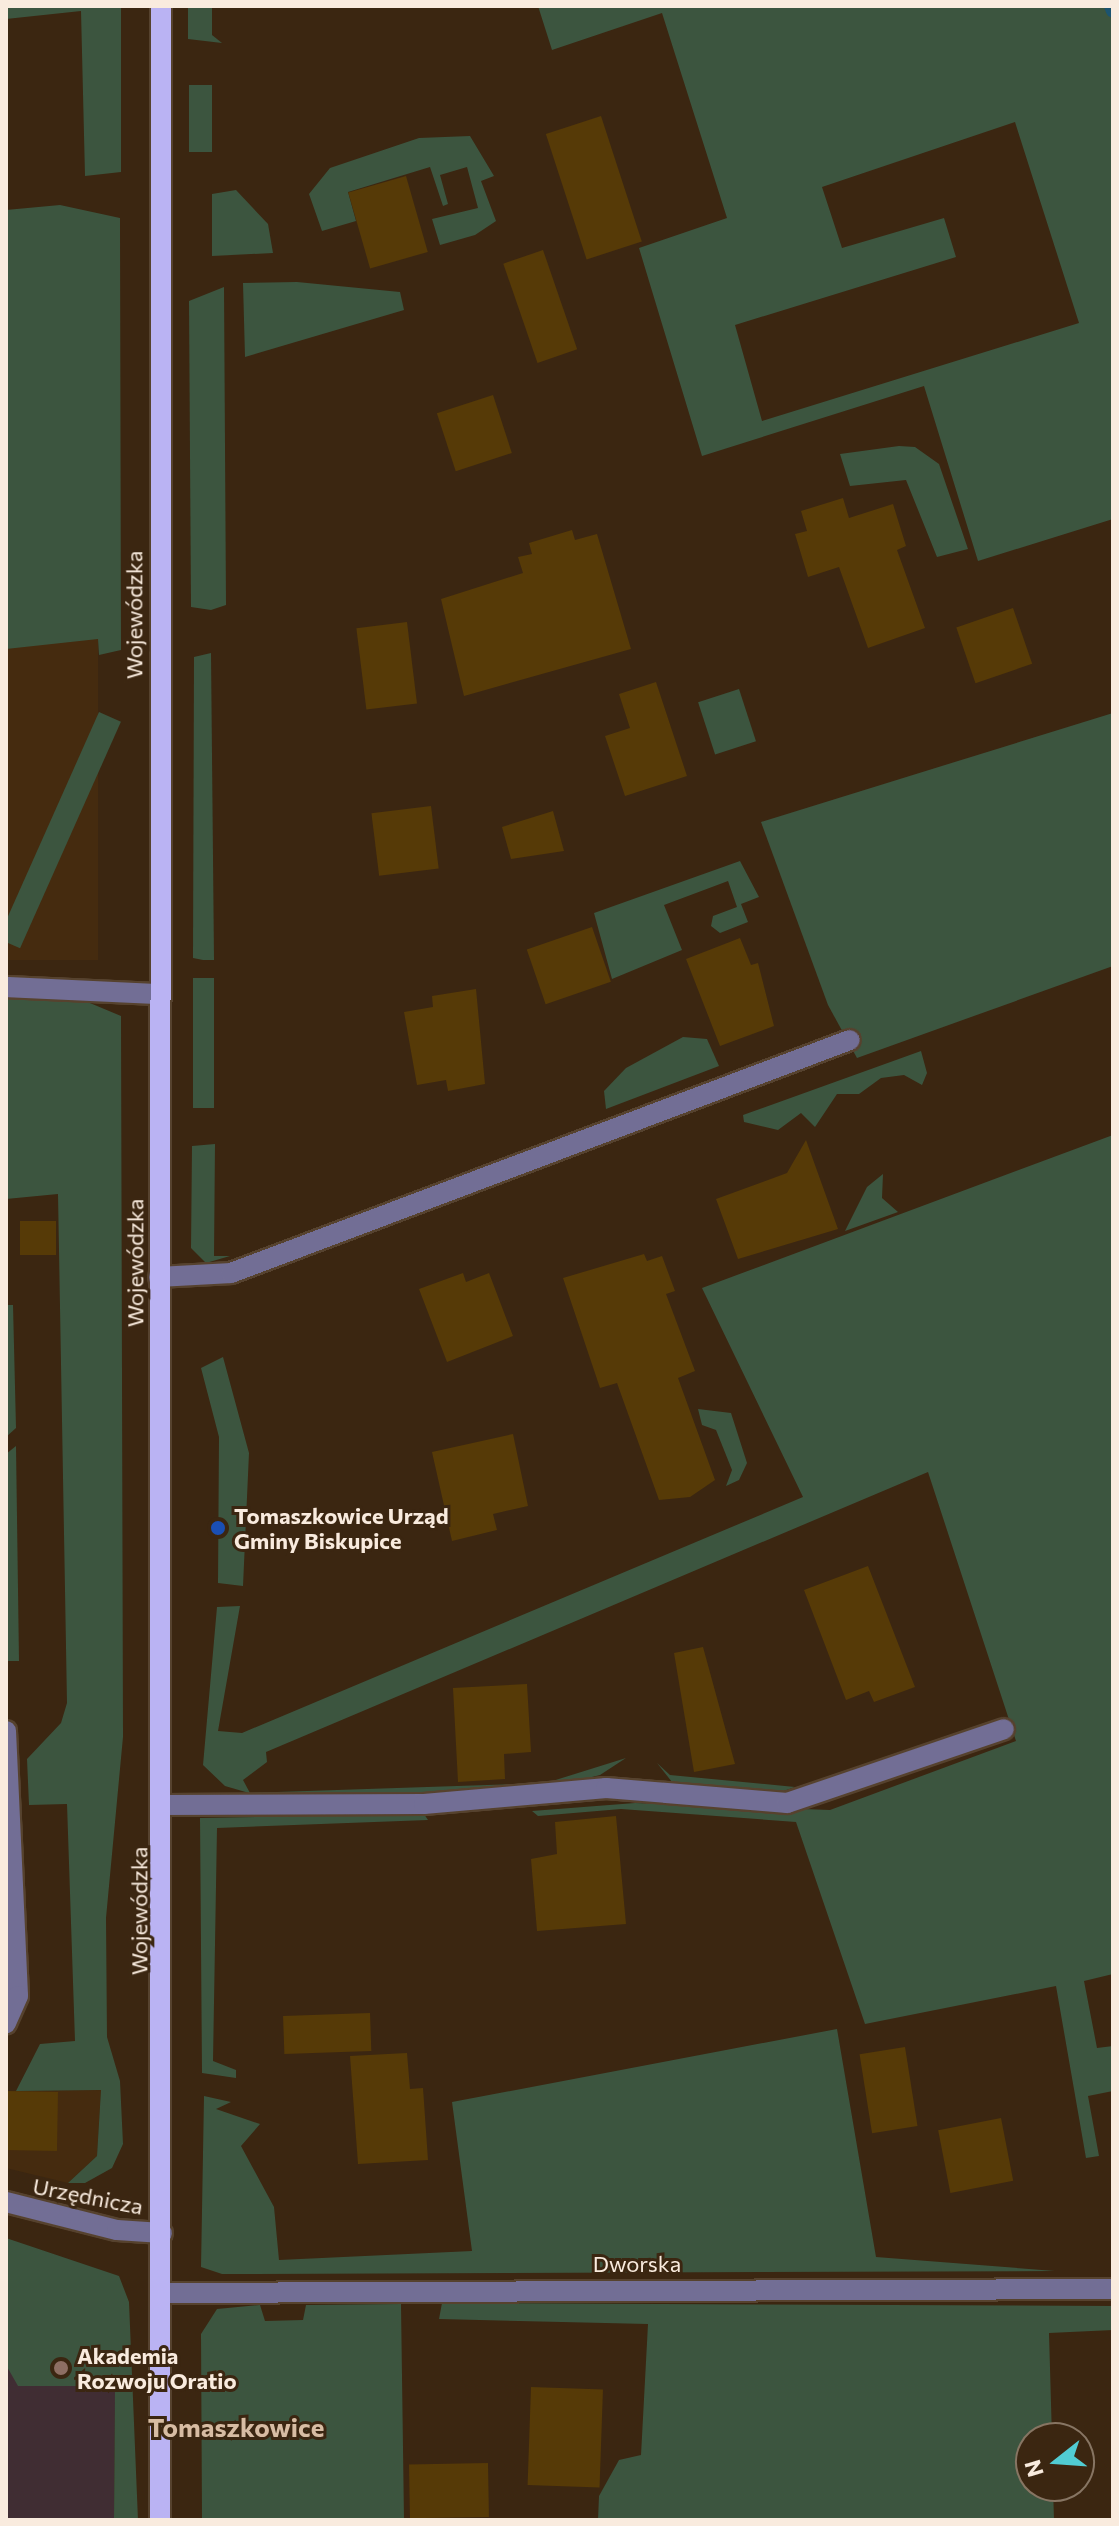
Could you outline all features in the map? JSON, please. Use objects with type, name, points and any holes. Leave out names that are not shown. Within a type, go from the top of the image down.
[{"type":"main road","name":"Wojewódzka","points":[[160,2520],[163,1805],[157,994],[161,6]]},
{"type":"street","points":[[6,987],[157,994]]},
{"type":"street","points":[[159,1277],[231,1273],[850,1040]]},
{"type":"street","points":[[163,1805],[424,1804],[606,1788],[787,1803],[822,1797],[1004,1729]]},
{"type":"street","points":[[6,1731],[18,1996],[6,2023]]},
{"type":"street","name":"Urzędnicza","points":[[6,2202],[117,2230],[162,2233]]},
{"type":"street","name":"Dworska","points":[[161,2293],[1113,2289]]},
{"type":"shaded area","points":[[6,639],[98,639],[98,960],[6,960]]},
{"type":"shaded area","points":[[101,2090],[97,2156],[68,2183],[6,2168],[6,2091]]},
{"type":"shaded area","name":"Akademia Rozwoju Oratio","points":[[116,2279],[114,2520],[6,2520],[6,2350]]},
{"type":"green space","points":[[121,6],[121,172],[85,176],[81,11],[6,19],[6,7]]},
{"type":"green space","points":[[188,6],[212,6],[212,35],[222,43],[188,39]]},
{"type":"green space","points":[[538,6],[1113,6],[1113,519],[978,561],[924,386],[702,456],[639,248],[727,218],[662,13],[552,50]],"holes":[[[1015,122],[1079,323],[762,421],[735,325],[956,257],[944,218],[842,248],[822,187]]]},
{"type":"green space","points":[[189,85],[212,85],[212,152],[189,152]]},
{"type":"green space","points":[[470,136],[494,176],[481,181],[496,221],[475,235],[440,245],[432,219],[478,208],[467,167],[440,175],[448,204],[443,206],[430,167],[348,192],[356,221],[322,231],[309,194],[330,168],[419,138]]},
{"type":"green space","points":[[236,190],[268,224],[273,253],[212,256],[212,194]]},
{"type":"green space","points":[[60,205],[120,218],[121,650],[99,655],[98,639],[6,649],[6,210]]},
{"type":"green space","points":[[297,282],[400,292],[404,310],[245,357],[243,283]]},
{"type":"green space","points":[[224,287],[226,605],[211,610],[191,607],[189,301]]},
{"type":"green space","points":[[899,446],[915,447],[939,464],[968,549],[937,557],[906,480],[850,486],[840,454]]},
{"type":"green space","points":[[211,653],[214,960],[203,960],[193,958],[194,657]]},
{"type":"green space","points":[[739,689],[756,741],[715,755],[698,702]]},
{"type":"green space","points":[[99,712],[121,722],[20,948],[6,942],[6,921]]},
{"type":"green space","points":[[1113,713],[1113,966],[857,1058],[828,1005],[761,822]]},
{"type":"green space","points":[[740,861],[759,897],[741,904],[748,922],[720,933],[711,926],[713,916],[737,907],[728,881],[664,905],[682,950],[612,979],[594,913]]},
{"type":"green space","points":[[193,978],[214,978],[214,1108],[193,1108]]},
{"type":"green space","points":[[6,998],[78,998],[121,1016],[123,1737],[106,1918],[107,2037],[120,2081],[123,2144],[112,2168],[85,2183],[68,2183],[97,2156],[101,2090],[16,2091],[40,2044],[75,2041],[67,1804],[29,1805],[27,1759],[61,1723],[67,1703],[58,1194],[6,1199]]},
{"type":"green space","points":[[683,1037],[707,1039],[719,1066],[606,1109],[604,1091],[626,1068]]},
{"type":"green space","points":[[921,1051],[927,1073],[922,1085],[904,1075],[881,1078],[859,1094],[837,1094],[815,1127],[801,1113],[778,1130],[744,1122],[743,1115]]},
{"type":"green space","points":[[1113,1135],[1113,1974],[1084,1981],[1097,2048],[1113,2046],[1113,2091],[1088,2096],[1099,2156],[1086,2158],[1056,1986],[865,2024],[796,1822],[621,1809],[538,1816],[532,1811],[635,1803],[830,1810],[1016,1741],[928,1472],[266,1752],[267,1762],[243,1780],[250,1793],[546,1783],[626,1758],[600,1775],[552,1787],[271,1799],[225,1786],[203,1765],[217,1607],[240,1606],[218,1731],[242,1733],[803,1497],[702,1288]]},
{"type":"green space","points":[[215,1144],[214,1256],[230,1256],[206,1263],[191,1248],[192,1146]]},
{"type":"green space","points":[[883,1174],[882,1198],[898,1212],[845,1231],[867,1187]]},
{"type":"green space","points":[[6,1305],[13,1305],[16,1428],[6,1437]]},
{"type":"green space","points":[[223,1357],[249,1453],[243,1586],[218,1583],[219,1437],[201,1368]]},
{"type":"green space","points":[[698,1409],[731,1413],[747,1463],[739,1480],[726,1486],[732,1470],[716,1430],[702,1425]]},
{"type":"green space","points":[[16,1446],[19,1661],[6,1661],[6,1454]]},
{"type":"green space","points":[[657,1763],[670,1775],[795,1787],[778,1793],[690,1786],[672,1782]]},
{"type":"green space","points":[[424,1814],[428,1820],[217,1828],[213,2061],[236,2070],[236,2078],[202,2073],[200,1818]]},
{"type":"green space","points":[[837,2029],[876,2257],[1055,2271],[222,2274],[201,2267],[204,2096],[231,2102],[216,2109],[260,2124],[241,2146],[274,2207],[279,2260],[472,2251],[452,2102]]},
{"type":"green space","points":[[6,2238],[119,2276],[129,2302],[138,2520],[114,2520],[115,2386],[18,2386],[6,2365]]},
{"type":"green space","points":[[442,2303],[1113,2306],[1113,2330],[1049,2333],[1052,2422],[1015,2422],[1015,2502],[1053,2502],[1054,2520],[598,2520],[599,2496],[619,2460],[641,2455],[648,2324],[439,2319]]},
{"type":"green space","points":[[401,2304],[404,2520],[202,2520],[201,2334],[217,2309],[260,2305],[265,2321],[303,2320],[306,2305]]},
{"type":"building","points":[[601,116],[642,242],[587,259],[546,134]]},
{"type":"building","points":[[406,176],[428,252],[370,268],[348,193]]},
{"type":"building","points":[[543,250],[577,349],[537,363],[503,264]]},
{"type":"building","points":[[493,395],[512,453],[456,471],[437,413]]},
{"type":"building","points":[[843,498],[849,518],[893,504],[906,546],[897,550],[925,628],[868,648],[839,567],[808,577],[795,534],[807,531],[801,511]]},
{"type":"building","points":[[572,530],[575,540],[597,534],[631,649],[464,696],[441,599],[523,573],[518,557],[532,554],[529,543]]},
{"type":"building","points":[[1013,608],[1032,664],[975,683],[956,628]]},
{"type":"building","points":[[407,622],[417,703],[366,710],[356,628]]},
{"type":"building","points":[[656,682],[687,776],[625,796],[605,736],[630,728],[619,694]]},
{"type":"building","points":[[431,806],[439,869],[379,876],[371,813]]},
{"type":"building","points":[[553,811],[564,851],[511,859],[502,827]]},
{"type":"building","points":[[592,927],[611,982],[546,1004],[527,949]]},
{"type":"building","points":[[740,938],[751,965],[758,963],[774,1026],[720,1046],[686,959]]},
{"type":"building","points":[[476,989],[485,1084],[448,1091],[446,1080],[417,1085],[404,1012],[433,1007],[432,996]]},
{"type":"building","points":[[806,1140],[838,1229],[738,1259],[716,1199],[787,1173]]},
{"type":"building","points":[[20,1221],[56,1221],[56,1255],[20,1255]]},
{"type":"building","points":[[644,1254],[647,1261],[662,1256],[675,1291],[666,1294],[695,1371],[678,1378],[715,1480],[690,1497],[659,1500],[617,1383],[600,1388],[563,1278]]},
{"type":"building","points":[[463,1273],[466,1282],[489,1273],[513,1336],[447,1362],[419,1289]]},
{"type":"building","points":[[513,1434],[528,1506],[493,1514],[497,1530],[452,1541],[432,1452]]},
{"type":"building","points":[[868,1566],[915,1687],[874,1702],[869,1691],[846,1700],[804,1590]]},
{"type":"building","points":[[703,1647],[735,1764],[694,1772],[674,1653]]},
{"type":"building","points":[[527,1684],[531,1752],[504,1754],[505,1779],[458,1782],[453,1688]]},
{"type":"building","points":[[616,1816],[626,1924],[537,1931],[531,1859],[557,1854],[555,1822]]},
{"type":"building","points":[[370,2013],[371,2051],[284,2054],[283,2016]]},
{"type":"building","points":[[905,2047],[918,2126],[872,2133],[860,2054]]},
{"type":"building","points":[[407,2053],[410,2089],[423,2088],[428,2160],[358,2164],[350,2056]]},
{"type":"building","points":[[6,2091],[58,2092],[57,2151],[6,2150]]},
{"type":"building","points":[[1001,2118],[1013,2181],[950,2193],[938,2130]]},
{"type":"building","points":[[531,2387],[603,2390],[600,2487],[528,2485]]},
{"type":"building","points":[[488,2463],[489,2517],[410,2518],[409,2464]]},
{"type":"waterway","points":[[1111,6],[1113,11]]},
{"type":"place","name":"Tomaszkowice Urząd Gminy Biskupice","points":[[218,1528]]},
{"type":"place","name":"Akademia Rozwoju Oratio","points":[[61,2368]]},
{"type":"district","name":"Tomaszkowice","points":[[236,2427]]}]
